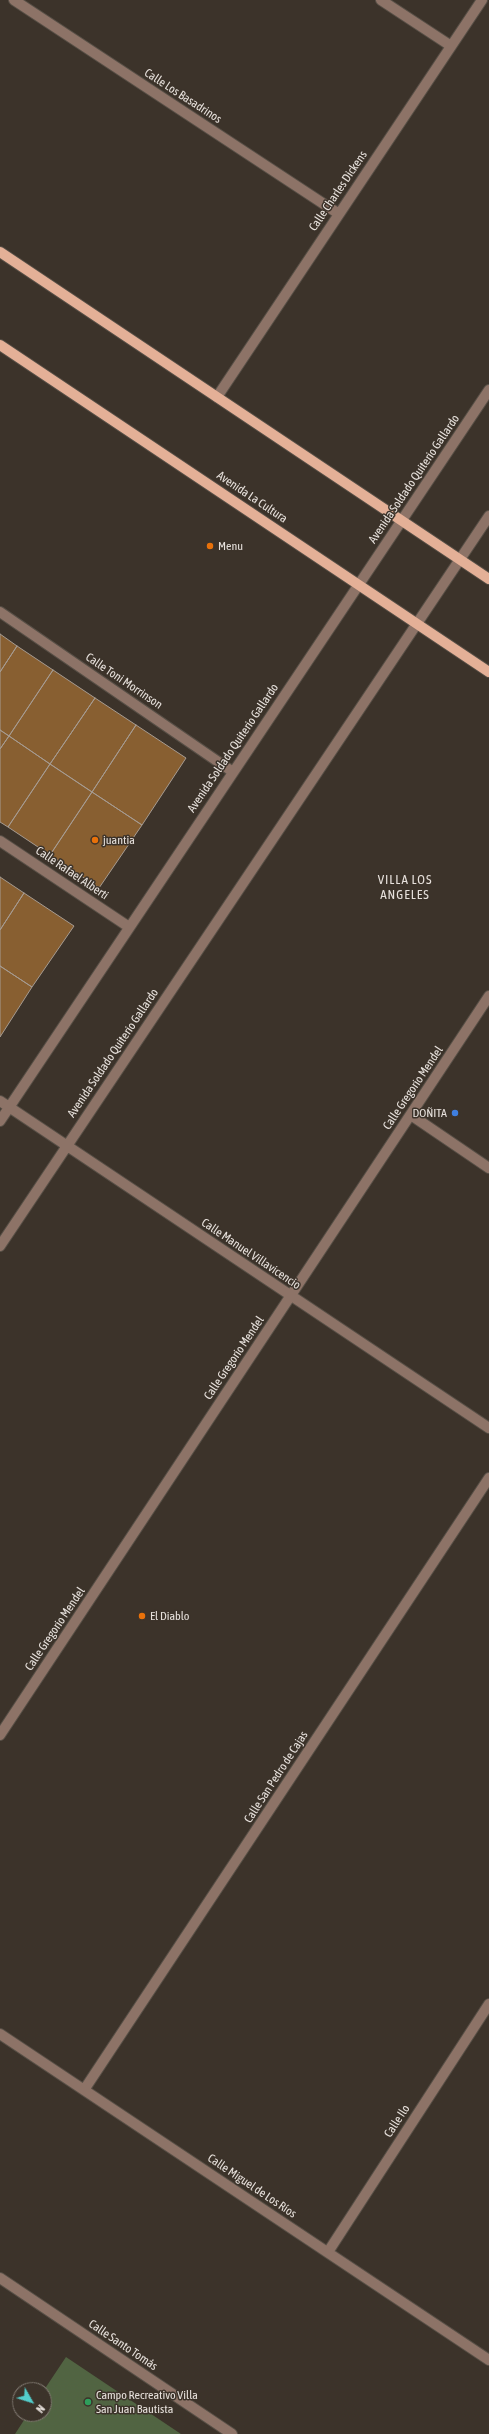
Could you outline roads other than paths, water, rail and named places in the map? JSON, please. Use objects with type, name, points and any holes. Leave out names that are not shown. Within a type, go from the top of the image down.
[{"type":"main road","points":[[0,252],[489,579]]},
{"type":"main road","name":"Avenida La Cultura","points":[[0,345],[489,672]]},
{"type":"street","name":"Calle Los Basadrinos","points":[[14,0],[338,214]]},
{"type":"street","points":[[381,0],[451,46]]},
{"type":"street","name":"Calle Charles Dickens","points":[[217,397],[482,0]]},
{"type":"street","name":"Avenida Soldado Quiterio Gallardo","points":[[0,1121],[489,390]]},
{"type":"street","name":"Avenida Soldado Quiterio Gallardo","points":[[0,1246],[489,516]]},
{"type":"street","name":"Calle Toni Morrinson","points":[[0,612],[233,772]]},
{"type":"street","name":"Calle Rafael Alberti","points":[[0,841],[129,927]]},
{"type":"street","name":"Calle Gregorio Mendel","points":[[0,1735],[489,996]]},
{"type":"street","name":"Calle Manuel Villavicencio","points":[[0,1100],[489,1428]]},
{"type":"street","points":[[411,1115],[489,1168]]},
{"type":"street","name":"Calle San Pedro de Cajas","points":[[84,2090],[489,1478]]},
{"type":"street","name":"Calle Ilo","points":[[328,2252],[489,2004]]},
{"type":"street","name":"Calle Miguel de Los Ríos","points":[[0,2034],[489,2360]]},
{"type":"street","name":"Calle Santo Tomás","points":[[0,2278],[232,2434]]},
{"type":"place","name":"Menu","points":[[210,546]]},
{"type":"place","name":"juantia","points":[[95,840]]},
{"type":"place","name":"DOÑITA","points":[[455,1113]]},
{"type":"place","name":"El Diablo","points":[[142,1616]]},
{"type":"place","name":"Campo Recreativo Villa San Juan Bautista","points":[[88,2402]]},
{"type":"district","name":"VILLA LOS ANGELES","points":[[405,888]]}]
